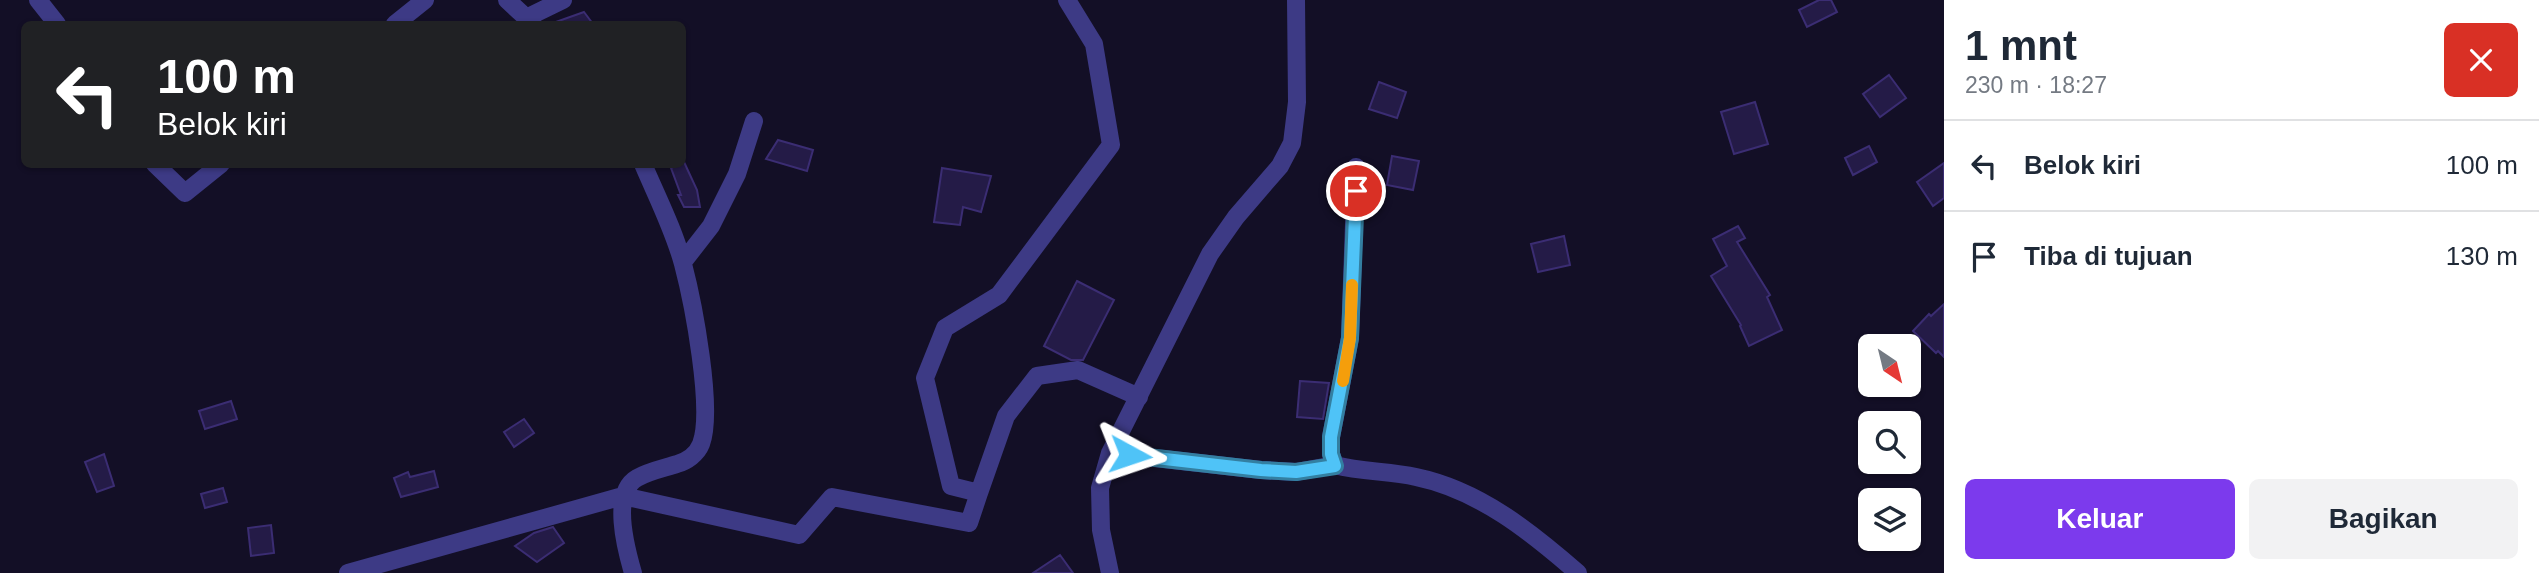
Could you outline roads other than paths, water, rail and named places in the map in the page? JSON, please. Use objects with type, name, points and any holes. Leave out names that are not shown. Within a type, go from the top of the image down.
[{"type":"street","points":[[38,0],[55,21]]},
{"type":"street","points":[[399,21],[425,0]]},
{"type":"street","points":[[507,0],[530,21],[563,0]]},
{"type":"street","points":[[979,493],[951,486],[925,378],[945,328],[999,295],[1111,145],[1094,44],[1067,0]]},
{"type":"street","points":[[1110,573],[1101,530],[1100,488],[1110,453],[1210,254],[1236,217],[1279,166],[1292,143],[1297,102],[1296,0]]},
{"type":"street","points":[[683,262],[712,226],[737,174],[754,121]]},
{"type":"street","points":[[1335,466],[1331,454],[1331,437],[1350,338],[1356,167]]},
{"type":"street","points":[[159,168],[185,193],[216,168]]},
{"type":"street","points":[[633,573],[624,527],[622,496],[636,478],[683,462],[693,455],[700,447],[706,426],[703,377],[683,262],[645,168]]},
{"type":"street","points":[[348,573],[622,496],[799,535],[832,497],[969,523],[1006,416],[1037,376],[1078,370],[1139,397]]},
{"type":"street","points":[[1110,453],[1261,470],[1296,472],[1335,466],[1417,477],[1465,493],[1509,518],[1549,547],[1578,573]]}]
